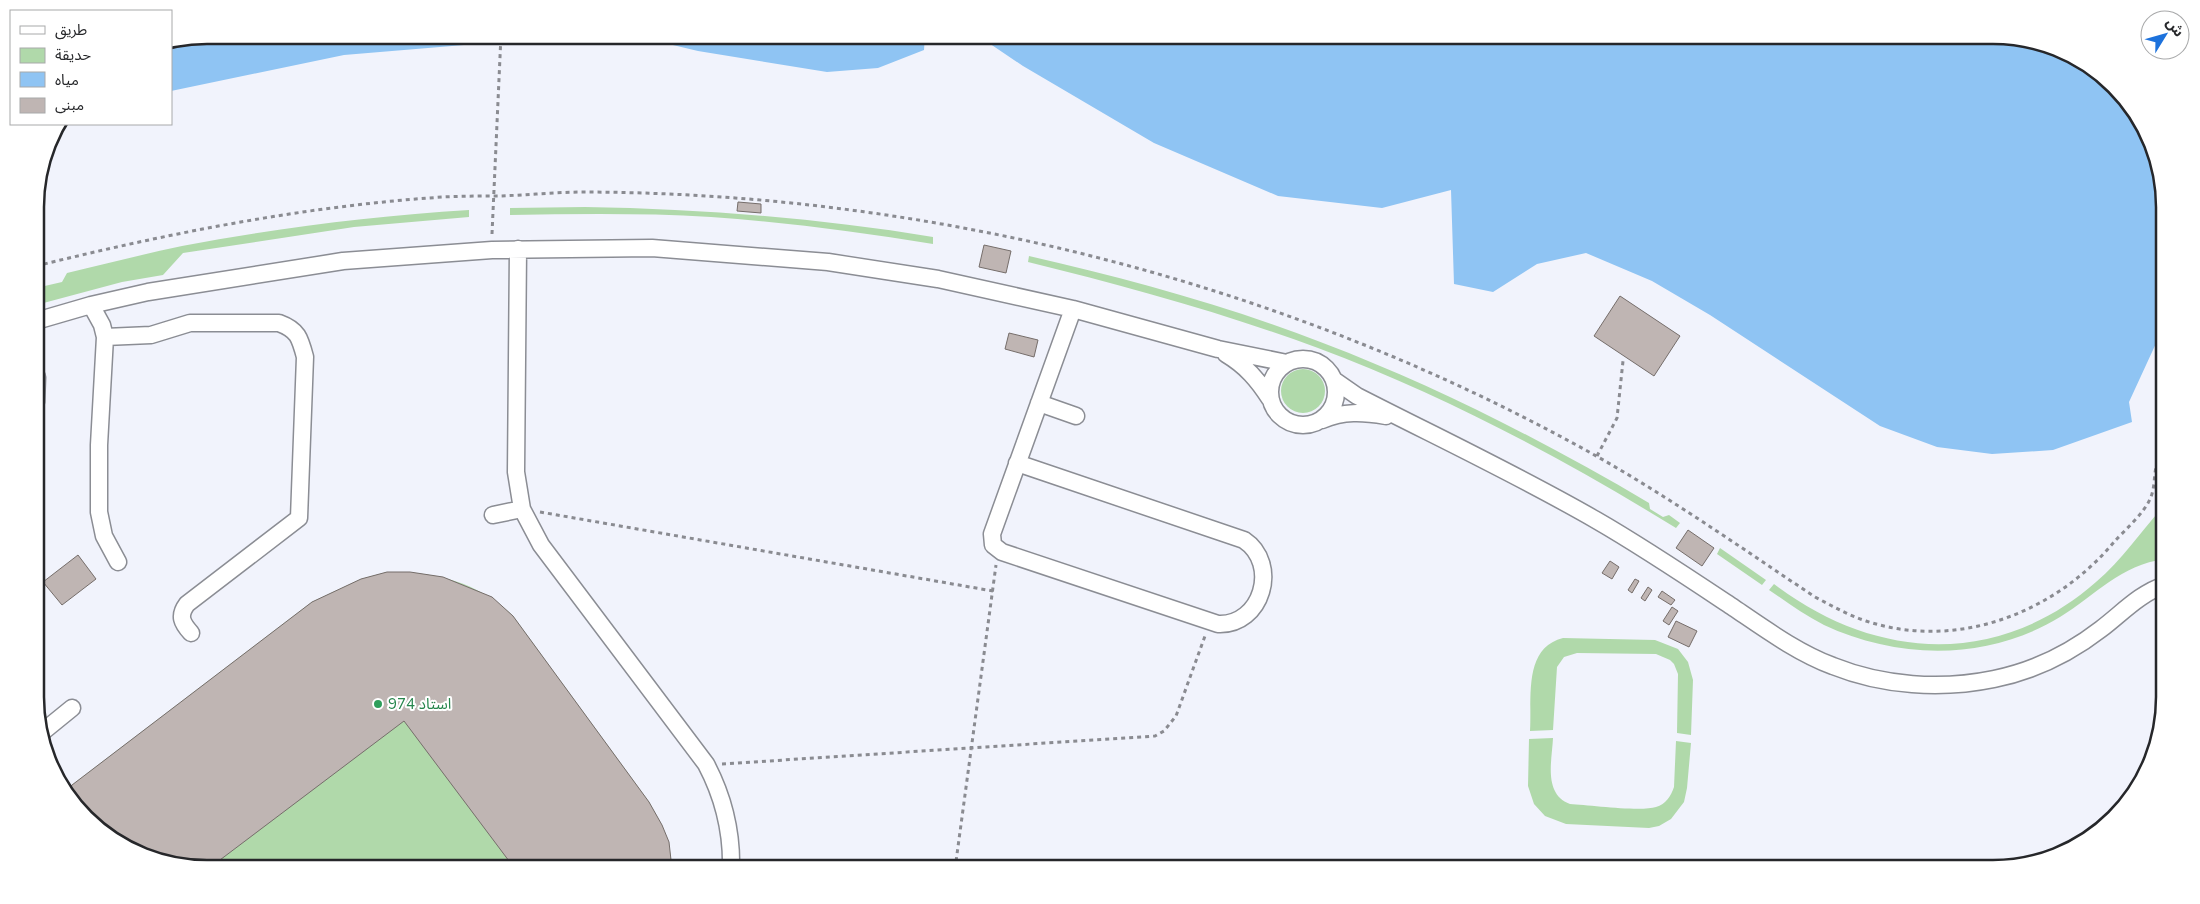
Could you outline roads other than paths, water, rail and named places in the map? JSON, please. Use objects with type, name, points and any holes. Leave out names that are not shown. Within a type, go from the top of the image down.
[{"type":"street","points":[[44,319],[91,305],[148,292],[343,261],[492,250],[652,248],[828,262],[938,279],[1073,309],[1218,349],[1287,363]]},
{"type":"street","points":[[518,249],[516,472],[522,509],[541,545],[706,764],[719,790],[726,813],[730,831],[731,860]]},
{"type":"street","points":[[91,305],[102,325],[105,337],[99,445],[98,512],[104,536],[118,562]]},
{"type":"street","points":[[1017,463],[1235,536],[1252,545],[1261,560],[1264,570],[1262,592],[1257,603],[1244,616],[1230,623],[1218,624],[1002,552],[993,545],[992,534],[1017,463],[1073,309]]},
{"type":"street","points":[[105,337],[151,335],[190,323],[278,323],[294,331],[300,337],[305,357],[299,518],[187,604],[181,614],[182,620],[191,633]]},
{"type":"street","points":[[1218,349],[1239,362],[1256,377],[1278,414],[1291,423],[1301,426],[1312,425],[1339,413],[1363,412],[1399,418]]},
{"type":"street","points":[[1270,399],[1270,388],[1273,378],[1279,369],[1287,363],[1303,359],[1319,363],[1328,370],[1334,380],[1337,391],[1335,402],[1330,412],[1322,420]]},
{"type":"street","points":[[1334,380],[1357,396],[1536,486],[1599,522],[1668,564],[1787,643],[1831,666],[1868,677],[1935,685],[1986,680],[2020,672],[2042,665],[2063,654],[2100,631],[2133,603],[2156,588]]},
{"type":"street","points":[[1039,403],[1076,416]]},
{"type":"street","points":[[493,515],[522,509]]},
{"type":"street","points":[[47,728],[72,708]]},
{"type":"water","points":[[476,44],[344,55],[172,91],[172,48],[186,45]]},
{"type":"water","points":[[669,44],[924,44],[924,50],[878,68],[827,72],[698,51]]},
{"type":"water","points":[[990,44],[1993,44],[2035,49],[2084,71],[2101,84],[2123,108],[2144,145],[2151,165],[2155,186],[2156,343],[2129,402],[2132,422],[2053,450],[1992,454],[1937,447],[1880,426],[1710,315],[1652,281],[1586,253],[1537,264],[1493,292],[1454,284],[1451,190],[1382,208],[1278,196],[1154,143],[1023,66]]},
{"type":"place","name":"استاد 974","points":[[378,704]]}]
